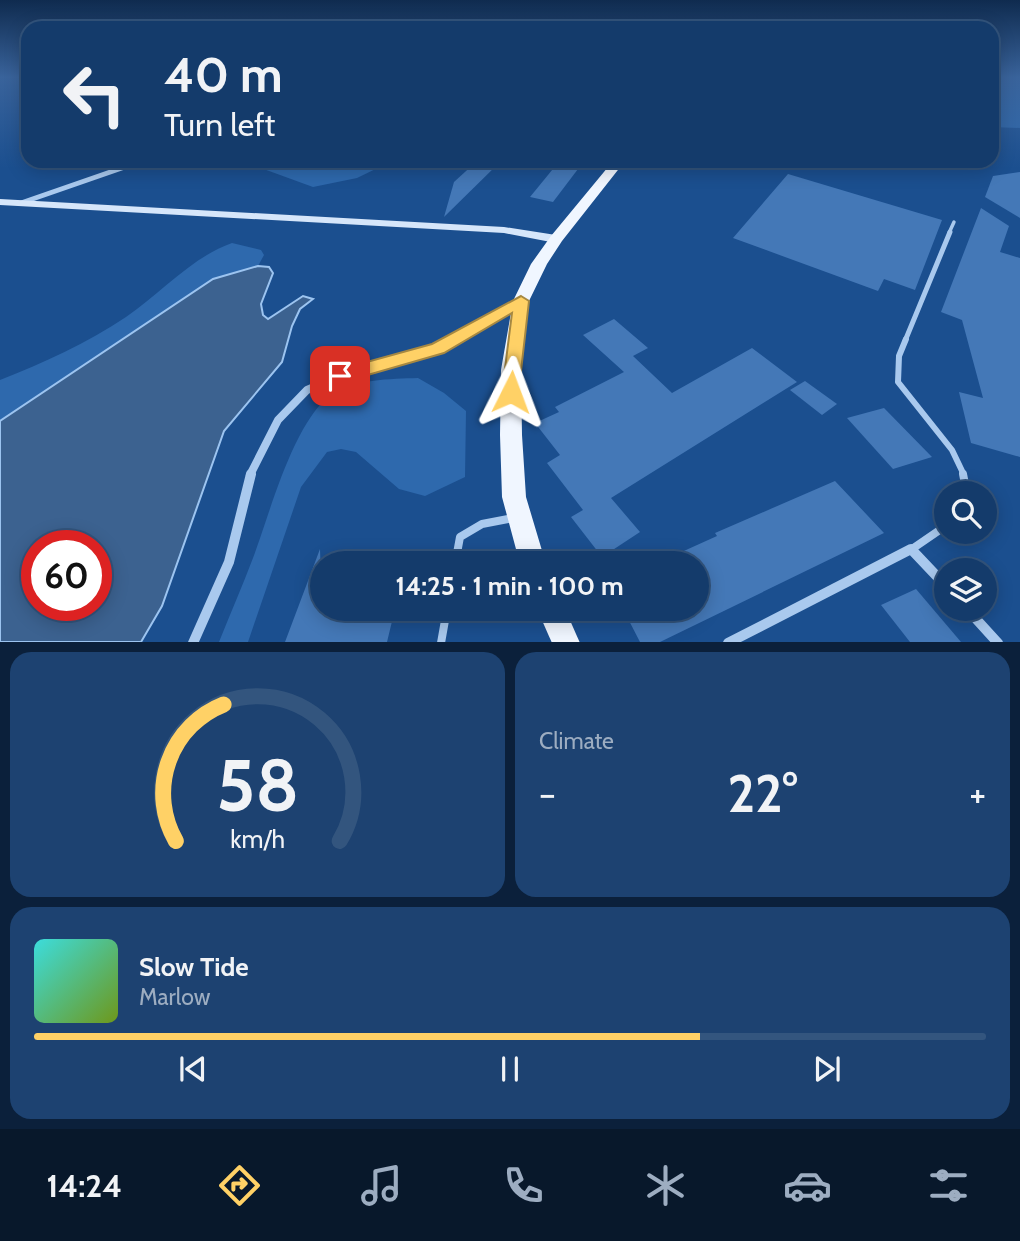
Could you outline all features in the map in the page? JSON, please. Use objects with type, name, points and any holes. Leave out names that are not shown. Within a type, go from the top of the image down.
[{"type":"main road","points":[[529,551],[514,497],[511,435],[511,370],[521,301],[539,264],[556,239],[613,168]]},
{"type":"main road","points":[[556,621],[566,642]]},
{"type":"street","points":[[20,203],[122,168]]},
{"type":"street","points":[[0,202],[504,230],[556,239]]},
{"type":"street","points":[[193,642],[229,562],[248,479],[278,420],[307,390],[340,376],[438,349],[521,301]]},
{"type":"street","points":[[728,642],[911,549],[934,573]]},
{"type":"street","points":[[978,621],[998,642]]},
{"type":"lane","points":[[954,222],[899,356],[898,382],[948,445],[967,481]]},
{"type":"lane","points":[[457,551],[460,537],[482,524],[520,516]]},
{"type":"lane","points":[[911,549],[934,534]]},
{"type":"lane","points":[[441,642],[445,621]]},
{"type":"shaded area","points":[[999,108],[1020,108],[1020,128],[999,127]]},
{"type":"shaded area","points":[[261,168],[378,168],[357,178],[313,187]]},
{"type":"shaded area","points":[[232,243],[261,250],[264,255],[258,266],[213,279],[0,421],[0,380],[96,335],[139,308],[203,257]]},
{"type":"shaded area","points":[[258,266],[269,267],[273,273],[261,304],[263,315],[268,319],[303,296],[313,299],[300,309],[292,326],[282,362],[224,431],[162,606],[141,642],[0,642],[0,421],[213,279]]},
{"type":"shaded area","points":[[418,378],[444,393],[466,411],[465,477],[425,496],[399,489],[356,452],[341,449],[327,452],[301,487],[248,642],[219,642],[293,448],[316,409],[330,395],[349,386],[372,381]]},
{"type":"building","points":[[469,168],[494,168],[444,217],[454,182]]},
{"type":"building","points":[[554,168],[578,169],[553,202],[530,197]]},
{"type":"building","points":[[1020,172],[1020,218],[985,197],[993,176]]},
{"type":"building","points":[[788,174],[942,220],[915,290],[884,279],[878,291],[733,238]]},
{"type":"building","points":[[981,208],[1009,226],[1000,252],[1020,258],[1020,457],[971,443],[959,392],[983,398],[962,320],[941,312]]},
{"type":"building","points":[[614,319],[648,348],[633,356],[672,393],[752,348],[797,382],[611,498],[640,532],[611,551],[597,551],[571,517],[583,510],[547,463],[560,455],[535,423],[559,412],[555,407],[624,372],[583,335]]},
{"type":"building","points":[[805,381],[837,404],[822,415],[790,390]]},
{"type":"building","points":[[884,408],[932,457],[893,469],[847,418]]},
{"type":"building","points":[[835,481],[884,533],[709,618],[709,551],[684,551],[717,536],[715,533]]},
{"type":"building","points":[[310,576],[310,621],[392,621],[387,642],[285,642]]},
{"type":"building","points":[[916,589],[934,610],[934,621],[943,621],[961,642],[910,642],[881,605]]},
{"type":"building","points":[[629,621],[703,621],[660,642],[640,642]]},
{"type":"route","points":[[340,376],[438,349],[521,301],[511,370],[511,392]]}]
